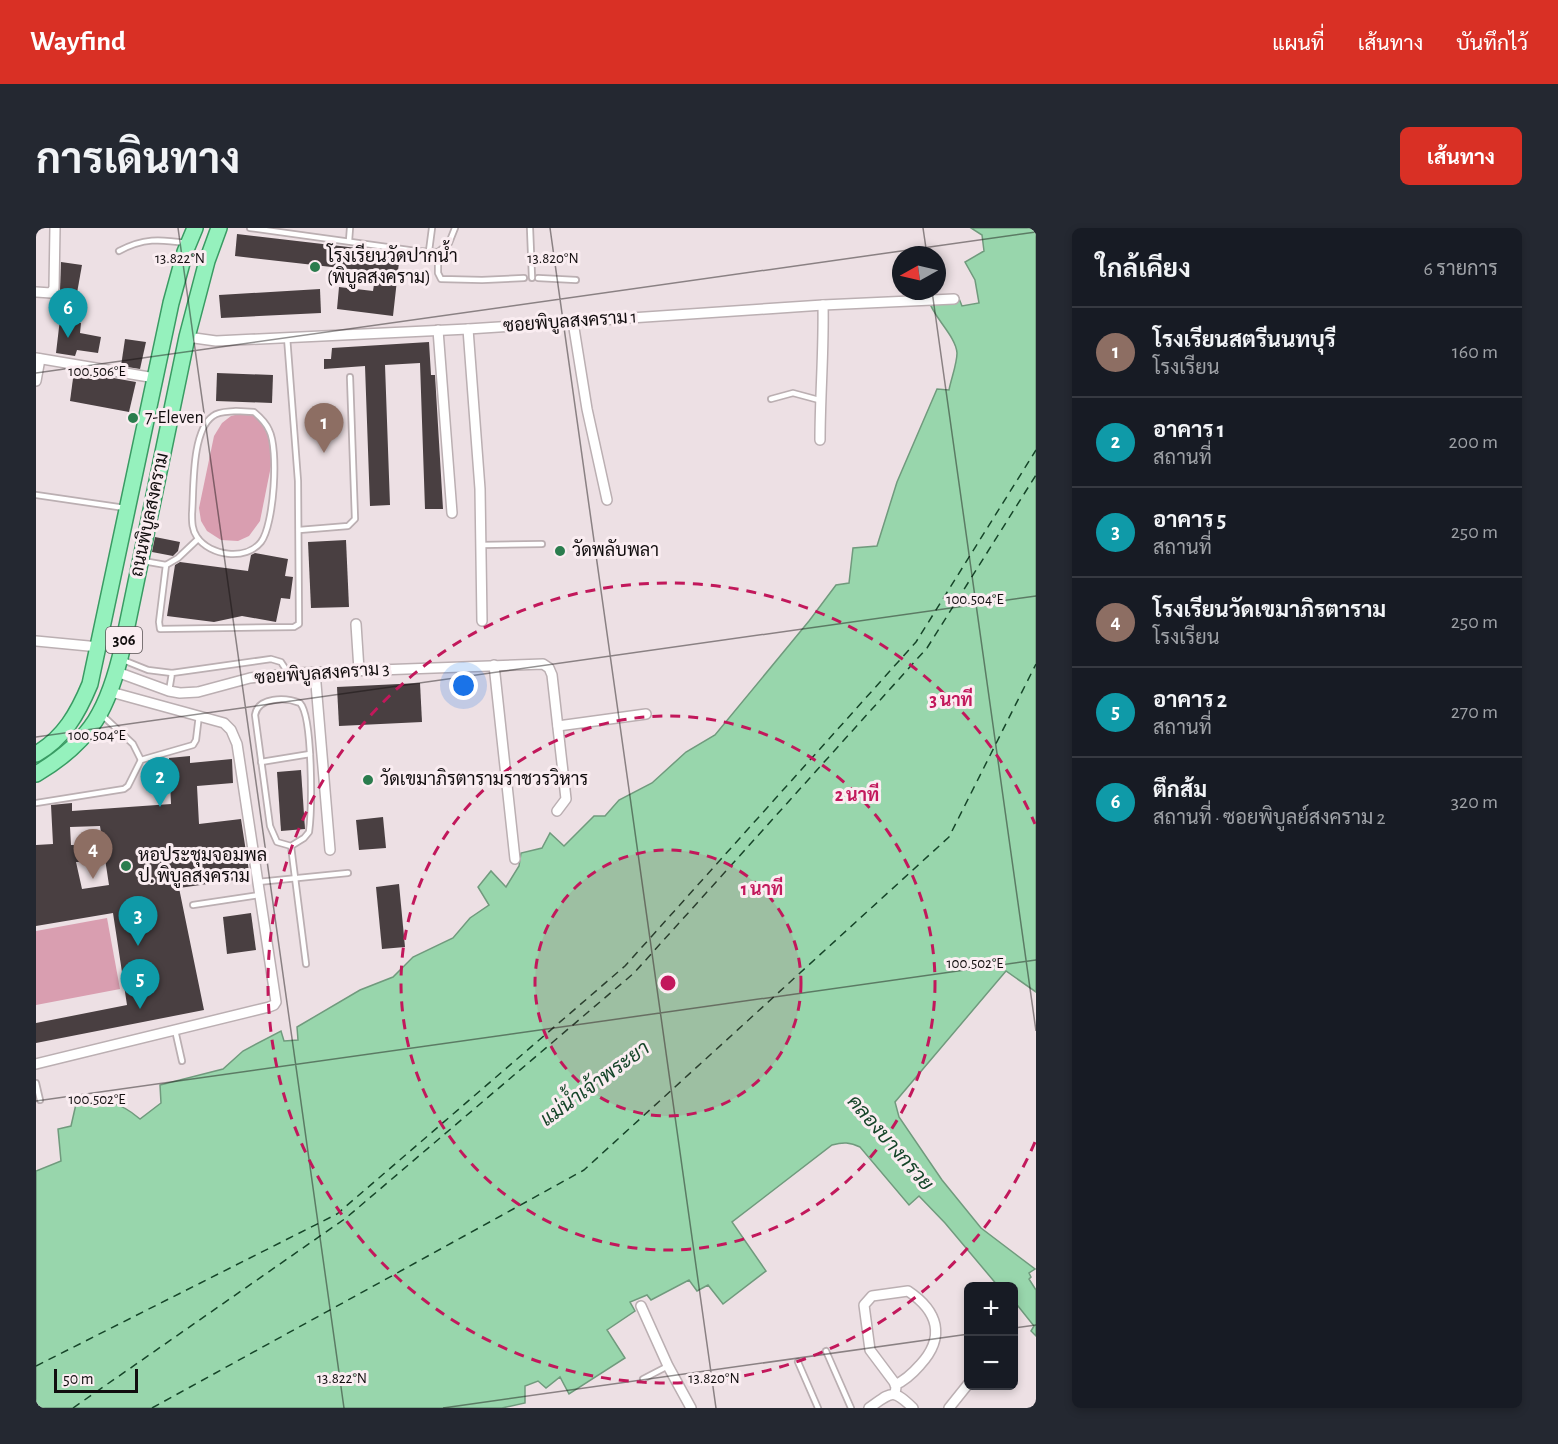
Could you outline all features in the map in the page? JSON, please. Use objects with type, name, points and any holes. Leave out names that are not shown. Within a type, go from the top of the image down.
[{"type":"main road","name":"ถนนพิบูลสงคราม","points":[[36,754],[58,738],[76,714],[90,684],[171,303],[188,243],[195,228]]},
{"type":"main road","name":"ถนนพิบูลสงคราม","points":[[36,774],[62,758],[88,733],[111,692],[187,337],[207,261],[219,228]]},
{"type":"main road","points":[[165,332],[187,337]]},
{"type":"main road","points":[[155,378],[177,382]]},
{"type":"street","points":[[36,292],[51,293],[54,288],[56,228]]},
{"type":"street","name":"ซอยพิบูลสงคราม 1","points":[[187,337],[216,341],[287,338],[954,299]]},
{"type":"street","points":[[820,440],[819,400],[824,351],[823,305]]},
{"type":"street","points":[[573,322],[587,409],[607,500]]},
{"type":"street","points":[[468,329],[480,489],[482,621]]},
{"type":"street","points":[[438,330],[452,513]]},
{"type":"street","points":[[36,381],[38,358],[155,378]]},
{"type":"street","points":[[356,624],[359,670]]},
{"type":"street","points":[[36,642],[99,647]]},
{"type":"street","name":"ซอยพิบูลสงคราม 3","points":[[118,666],[169,691],[185,693],[198,692],[250,678],[289,674],[543,664],[549,668],[552,675],[558,726]]},
{"type":"street","points":[[494,666],[515,859]]},
{"type":"street","points":[[315,672],[330,850]]},
{"type":"street","points":[[36,1064],[274,1005],[277,997],[237,744],[231,730],[224,723],[196,714],[111,692]]},
{"type":"street","points":[[185,693],[196,714]]},
{"type":"street","points":[[558,811],[566,799],[558,726],[646,714]]},
{"type":"street","points":[[869,1408],[888,1395],[895,1389],[910,1376],[926,1358],[936,1339],[932,1315],[908,1291],[873,1296],[864,1305],[870,1350],[895,1389],[898,1395],[913,1408]]},
{"type":"street","points":[[641,1305],[691,1408]]},
{"type":"street","points":[[949,1408],[964,1389]]},
{"type":"lane","points":[[250,228],[438,252],[450,243],[455,228]]},
{"type":"lane","points":[[301,236],[302,228]]},
{"type":"lane","points":[[349,241],[350,228]]},
{"type":"lane","points":[[429,251],[432,228]]},
{"type":"lane","points":[[530,228],[532,278]]},
{"type":"lane","points":[[119,251],[135,242],[161,239],[188,243]]},
{"type":"lane","points":[[438,252],[438,273],[441,279],[524,278]]},
{"type":"lane","points":[[538,278],[576,280]]},
{"type":"lane","points":[[166,565],[160,629],[296,626],[299,622],[297,454],[287,338]]},
{"type":"lane","points":[[299,530],[348,526],[355,519],[350,377]]},
{"type":"lane","points":[[771,399],[793,393],[819,400]]},
{"type":"lane","points":[[226,412],[254,412],[270,431],[273,448],[274,478],[269,528],[256,547],[249,552],[219,552],[198,539],[193,526],[192,514],[199,437],[205,424],[213,416],[226,412]]},
{"type":"lane","points":[[36,495],[128,509]]},
{"type":"lane","points":[[141,560],[166,565],[178,558],[198,539]]},
{"type":"lane","points":[[481,545],[542,544]]},
{"type":"lane","points":[[118,666],[172,673],[271,659],[281,662],[289,674]]},
{"type":"lane","points":[[169,691],[172,673]]},
{"type":"lane","points":[[270,700],[296,701],[303,706],[309,754],[309,832],[291,846],[281,845],[274,838],[270,826],[261,762],[256,708],[260,703],[270,700]]},
{"type":"lane","points":[[100,714],[133,744],[141,760]]},
{"type":"lane","points":[[36,803],[124,789],[141,760],[193,745],[196,740],[196,714]]},
{"type":"lane","points":[[261,762],[309,754]]},
{"type":"lane","points":[[291,846],[306,964]]},
{"type":"lane","points":[[258,882],[348,873]]},
{"type":"lane","points":[[193,905],[260,895]]},
{"type":"lane","points":[[175,1030],[182,1061]]},
{"type":"lane","points":[[36,1083],[40,1100]]},
{"type":"lane","points":[[826,1351],[851,1408]]},
{"type":"lane","points":[[798,1362],[818,1408]]},
{"type":"lane","points":[[643,1379],[669,1366]]},
{"type":"shaded area","points":[[243,413],[257,414],[275,446],[260,521],[249,536],[238,541],[221,540],[207,531],[201,521],[199,508],[214,436],[222,423],[231,416]]},
{"type":"shaded area","points":[[107,918],[120,989],[36,1005],[36,931]]},
{"type":"water","points":[[971,228],[1036,228],[1036,992],[1006,971],[895,1102],[899,1117],[942,1180],[981,1228],[1035,1269],[1029,1273],[1031,1277],[1029,1279],[1036,1290],[1036,1336],[1031,1331],[1034,1326],[1018,1306],[1018,1282],[995,1282],[919,1196],[909,1205],[860,1147],[843,1143],[832,1145],[732,1222],[766,1271],[723,1304],[708,1285],[697,1291],[689,1280],[651,1300],[647,1295],[630,1302],[635,1311],[607,1330],[625,1358],[569,1394],[560,1377],[546,1388],[538,1381],[525,1386],[525,1403],[502,1408],[36,1408],[36,1171],[61,1161],[58,1129],[71,1126],[76,1104],[110,1103],[125,1108],[140,1119],[161,1103],[160,1085],[223,1069],[243,1051],[281,1031],[284,1041],[298,1040],[297,1027],[360,990],[393,977],[413,957],[453,938],[470,918],[489,905],[478,887],[491,871],[506,887],[519,866],[521,853],[542,848],[550,833],[564,846],[594,816],[605,816],[619,800],[652,783],[686,752],[715,735],[836,585],[849,583],[853,548],[877,546],[897,482],[937,389],[949,390],[956,362],[957,353],[953,340],[934,313],[928,300],[946,300],[946,297],[958,296],[962,306],[979,303],[975,280],[965,262],[984,251],[982,235]]},
{"type":"building","points":[[237,234],[400,253],[393,316],[337,309],[339,287],[373,291],[376,272],[235,256]]},
{"type":"building","points":[[61,262],[82,265],[77,293],[60,290]]},
{"type":"building","points":[[320,289],[321,313],[221,318],[219,295]]},
{"type":"building","points":[[60,319],[81,323],[80,333],[101,337],[98,353],[77,350],[75,356],[56,353]]},
{"type":"building","points":[[125,339],[146,342],[140,369],[121,366]]},
{"type":"building","points":[[429,342],[431,375],[435,375],[443,509],[425,509],[420,363],[385,365],[390,505],[370,506],[365,366],[324,369],[324,359],[331,359],[332,348]]},
{"type":"building","points":[[74,371],[136,382],[129,412],[70,401]]},
{"type":"building","points":[[217,373],[273,375],[272,403],[216,401]]},
{"type":"building","points":[[155,537],[180,542],[178,551],[173,556],[152,552]]},
{"type":"building","points":[[346,540],[349,607],[311,608],[308,542]]},
{"type":"building","points":[[255,553],[288,559],[285,576],[293,577],[290,599],[281,598],[276,622],[242,616],[214,622],[167,616],[175,565],[180,562],[248,571],[251,555]]},
{"type":"building","points":[[420,683],[422,722],[339,726],[337,687]]},
{"type":"building","points":[[190,756],[190,763],[232,759],[233,783],[197,786],[199,824],[241,819],[250,878],[179,888],[204,1010],[36,1043],[36,1023],[127,1005],[113,913],[36,926],[36,845],[53,844],[51,805],[72,803],[72,811],[171,804],[169,758]],"holes":[[[100,826],[109,885],[82,889],[76,862],[80,862],[79,845],[71,845],[70,827]]]},
{"type":"building","points":[[301,770],[305,829],[281,831],[277,772]]},
{"type":"building","points":[[383,817],[386,848],[359,850],[356,820]]},
{"type":"building","points":[[399,884],[405,947],[382,949],[376,887]]},
{"type":"building","points":[[251,913],[256,950],[227,954],[223,917]]},
{"type":"ferry route","points":[[36,1366],[337,1214],[625,966],[916,642],[1036,450]]},
{"type":"ferry route","points":[[73,1408],[346,1218],[634,973],[927,648],[1036,475]]},
{"type":"ferry route","points":[[152,1408],[584,1170],[949,837],[1036,664]]},
{"type":"place","name":"โรงเรียนวัดปากน้ำ (พิบูลสงคราม)","points":[[315,267]]},
{"type":"place","name":"ตึกส้ม","points":[[68,338]]},
{"type":"place","name":"7-Eleven","points":[[133,418]]},
{"type":"place","name":"โรงเรียนสตรีนนทบุรี","points":[[324,453]]},
{"type":"place","name":"วัดพลับพลา","points":[[560,551]]},
{"type":"place","name":"วัดเขมาภิรตารามราชวรวิหาร","points":[[368,780]]},
{"type":"place","name":"อาคาร 1","points":[[160,807]]},
{"type":"place","name":"หอประชุมจอมพล ป. พิบูลสงคราม","points":[[126,866]]},
{"type":"place","name":"โรงเรียนวัดเขมาภิรตาราม","points":[[93,879]]},
{"type":"place","name":"อาคาร 5","points":[[138,946]]},
{"type":"place","name":"อาคาร 2","points":[[140,1009]]},
{"type":"water label","name":"แม่น้ำเจ้าพระยา","points":[[595,1084]]},
{"type":"water label","name":"คลองบางกรวย","points":[[890,1143]]}]
